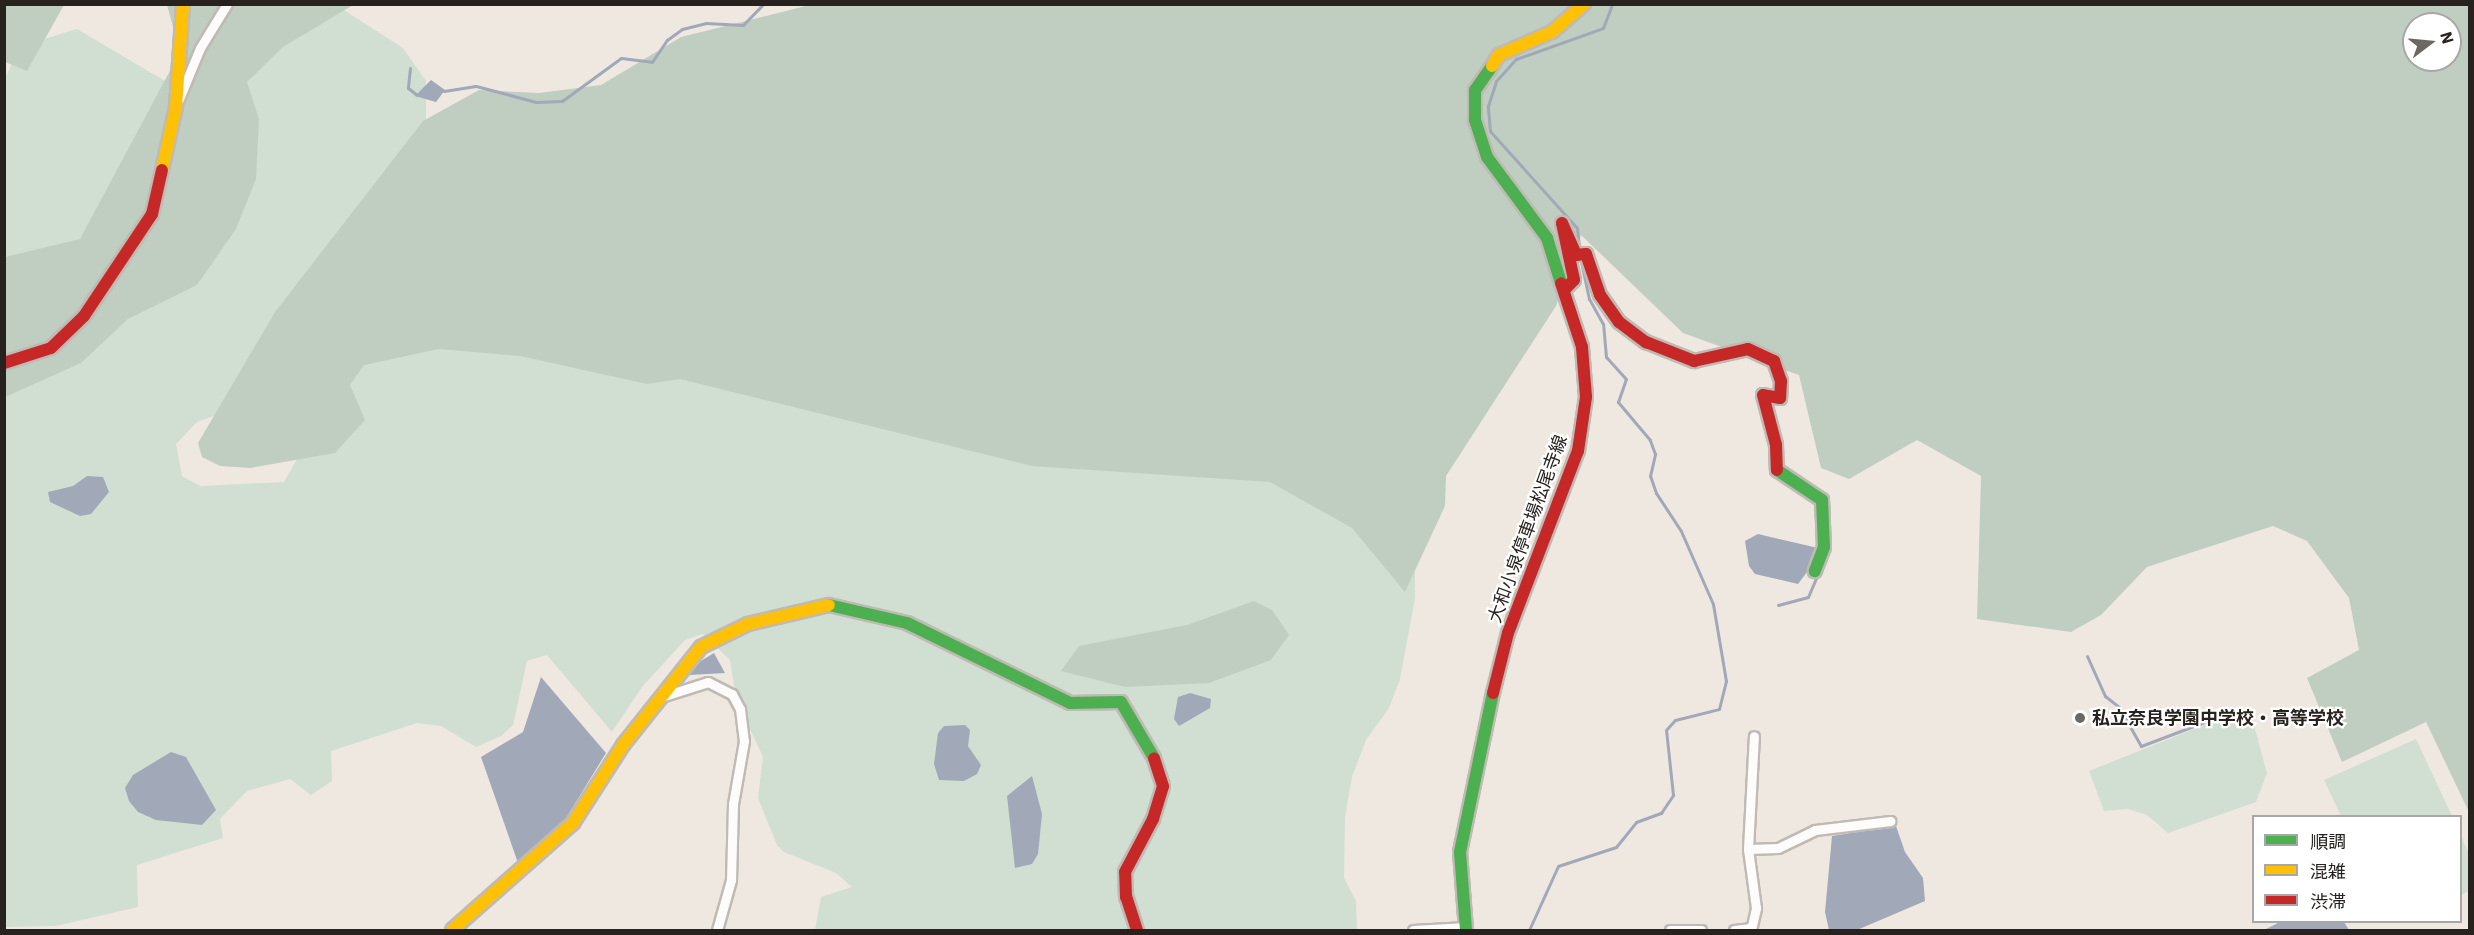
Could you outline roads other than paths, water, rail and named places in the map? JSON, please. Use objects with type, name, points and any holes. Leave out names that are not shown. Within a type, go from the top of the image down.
[{"type":"street","points":[[4,363],[51,348],[84,316],[152,214],[176,107],[183,4]]},
{"type":"street","points":[[176,107],[200,48],[227,4]]},
{"type":"street","name":"大和小泉停車場松尾寺線","points":[[1466,929],[1460,852],[1494,682],[1571,474],[1585,415],[1584,362],[1564,290],[1538,220],[1486,157],[1474,102],[1480,77],[1499,55],[1552,32],[1584,4]]},
{"type":"street","points":[[1564,290],[1574,280],[1562,223],[1567,226],[1600,295],[1619,322],[1646,342],[1694,361],[1748,349],[1774,361],[1781,381],[1780,398],[1763,395],[1776,445],[1777,474],[1822,500],[1824,547],[1815,571]]},
{"type":"street","points":[[452,930],[573,823],[688,658],[714,639],[769,618],[827,604],[907,623],[1070,703],[1120,702],[1151,749],[1162,786],[1157,810],[1125,872],[1126,897],[1137,930]]},
{"type":"street","points":[[659,698],[708,682],[732,694],[740,709],[744,741],[733,804],[731,880],[717,930]]},
{"type":"street","points":[[1734,930],[1751,929],[1756,908],[1748,849],[1754,736]]},
{"type":"street","points":[[1748,849],[1778,848],[1810,831],[1890,821]]},
{"type":"street","points":[[1413,930],[1466,929]]},
{"type":"street","points":[[1670,930],[1701,930]]},
{"type":"water","points":[[431,80],[445,90],[436,102],[415,96]]},
{"type":"water","points":[[87,476],[103,477],[109,492],[91,514],[80,516],[50,502],[48,492],[73,486]]},
{"type":"water","points":[[1758,534],[1818,548],[1816,560],[1798,584],[1755,574],[1749,566],[1745,541]]},
{"type":"water","points":[[714,653],[725,673],[689,675],[696,664]]},
{"type":"water","points":[[541,677],[606,753],[565,820],[518,863],[481,757],[523,732]]},
{"type":"water","points":[[1190,693],[1211,699],[1210,708],[1179,726],[1174,719],[1178,697]]},
{"type":"water","points":[[965,725],[970,730],[968,746],[981,765],[977,774],[964,781],[939,780],[934,764],[938,733],[944,726]]},
{"type":"water","points":[[171,752],[186,757],[216,810],[202,825],[156,820],[138,812],[129,801],[125,788],[133,775]]},
{"type":"water","points":[[1032,776],[1042,814],[1038,854],[1032,864],[1015,868],[1007,796]]},
{"type":"water","points":[[1896,826],[1905,852],[1923,878],[1925,901],[1857,930],[1829,930],[1825,912],[1832,836]]},
{"type":"water","points":[[2278,923],[2345,923],[2349,930],[2264,930]]},
{"type":"waterway","points":[[444,91],[476,86],[536,102],[562,101],[621,58],[652,62],[667,40],[682,29],[706,23],[743,25],[763,4]]},
{"type":"waterway","points":[[1579,247],[1577,228],[1490,131],[1488,106],[1496,81],[1516,59],[1603,28],[1612,4]]},
{"type":"waterway","points":[[410,68],[408,88],[417,95]]},
{"type":"waterway","points":[[1529,930],[1558,866],[1616,847],[1636,822],[1661,813],[1673,795],[1666,730],[1675,720],[1719,709],[1726,681],[1713,604],[1681,531],[1656,493],[1650,476],[1655,454],[1650,440],[1618,402],[1626,379],[1606,357],[1603,324],[1589,299],[1580,257]]},
{"type":"waterway","points":[[1778,605],[1808,597],[1816,578],[1808,571]]},
{"type":"waterway","points":[[2087,656],[2105,696],[2119,707],[2141,746],[2228,713]]},
{"type":"place","name":"私立奈良学園中学校・高等学校","points":[[2080,718]]}]
